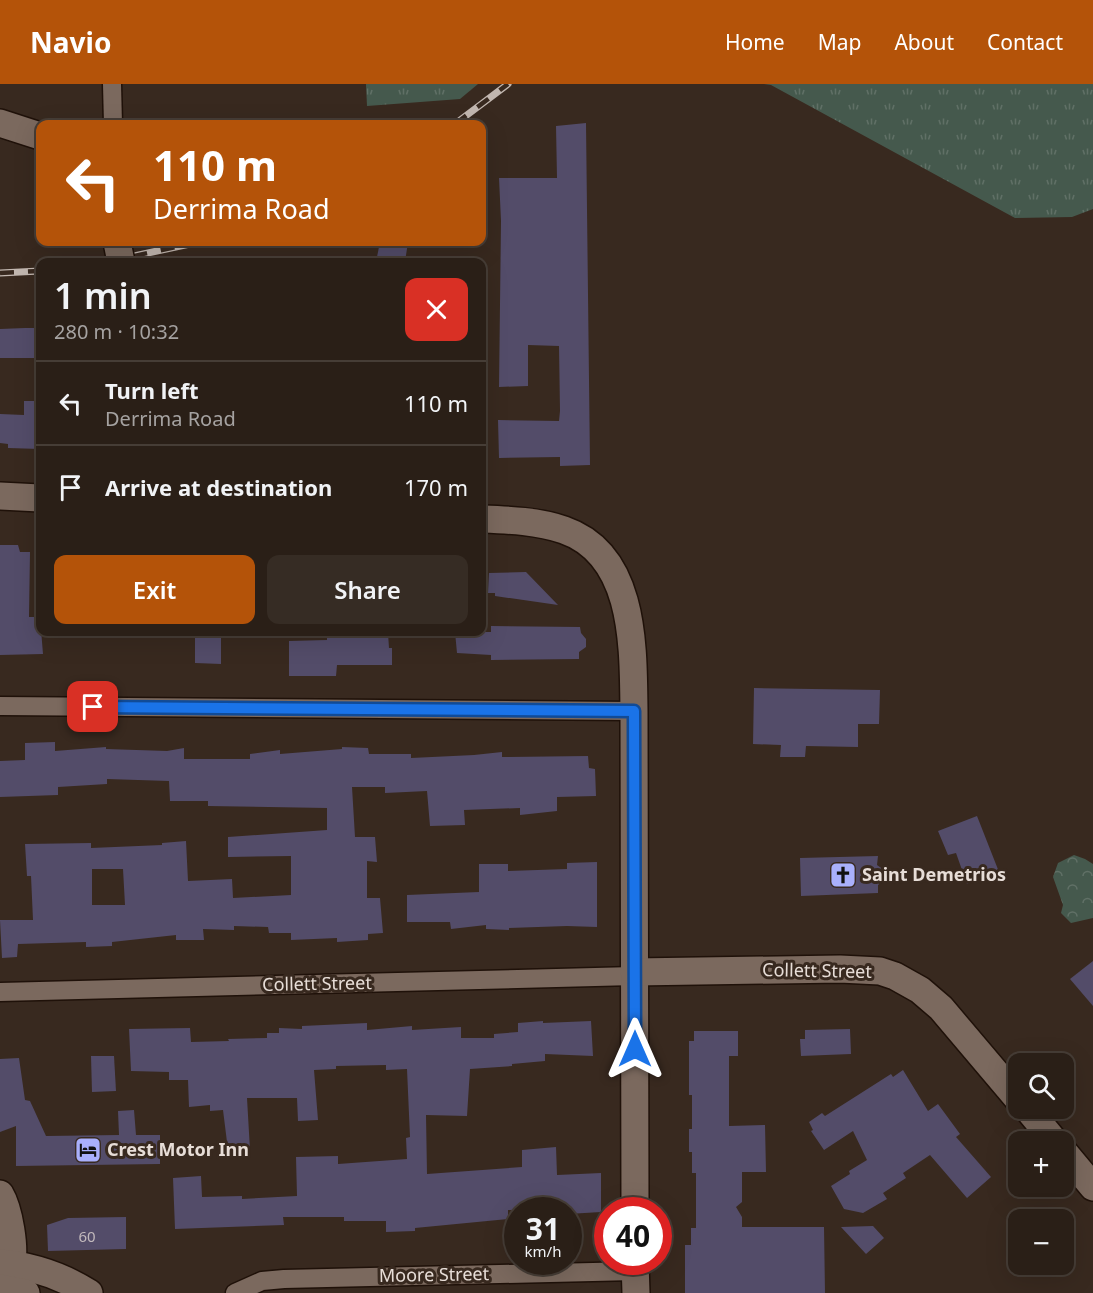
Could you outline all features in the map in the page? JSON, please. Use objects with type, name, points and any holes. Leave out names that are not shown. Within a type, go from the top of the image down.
[{"type":"street","points":[[112,84],[113,120]]},
{"type":"street","points":[[0,123],[36,135]]},
{"type":"street","points":[[0,496],[36,498]]},
{"type":"street","points":[[486,519],[539,524],[565,530],[587,542],[605,559],[618,581],[629,627],[633,657],[634,711],[635,1197]]},
{"type":"street","points":[[0,706],[634,711]]},
{"type":"street","name":"Collett Street","points":[[0,992],[840,969],[880,971],[895,976],[920,990],[941,1008],[1008,1087]]},
{"type":"street","points":[[1036,1119],[1046,1131]]},
{"type":"street","points":[[1074,1164],[1093,1187]]},
{"type":"street","points":[[0,1194],[10,1226],[6,1280],[43,1272],[89,1293]]},
{"type":"street","name":"Moore Street","points":[[235,1293],[262,1281],[284,1279],[635,1275]]},
{"type":"green space","points":[[366,84],[478,84],[460,99],[367,106]]},
{"type":"green space","points":[[764,84],[1093,84],[1093,209],[1072,217],[1015,218],[771,85]]},
{"type":"green space","points":[[1074,855],[1093,864],[1093,918],[1071,923],[1061,913],[1063,905],[1053,877],[1058,863]]},
{"type":"building","points":[[586,123],[590,465],[560,466],[560,457],[499,458],[498,420],[559,421],[560,411],[559,346],[528,345],[528,386],[499,387],[501,221],[499,178],[557,178],[556,126]]},
{"type":"building","points":[[379,246],[407,246],[406,258],[377,258]]},
{"type":"building","points":[[36,328],[36,358],[0,358],[0,329]]},
{"type":"building","points":[[24,401],[36,401],[36,449],[8,448],[8,444],[0,443],[0,414],[24,415]]},
{"type":"building","points":[[0,545],[18,545],[20,552],[30,552],[29,617],[36,617],[36,636],[42,636],[43,654],[0,655]]},
{"type":"building","points":[[526,572],[558,605],[488,593],[489,573]]},
{"type":"building","points":[[491,626],[580,627],[586,639],[586,647],[579,652],[579,659],[491,660],[491,655],[457,653],[455,636],[486,636],[486,632],[491,632]]},
{"type":"building","points":[[195,636],[221,636],[221,664],[195,663]]},
{"type":"building","points":[[327,636],[388,636],[389,648],[392,648],[392,665],[337,665],[336,676],[289,676],[289,641],[327,640]]},
{"type":"building","points":[[754,688],[880,690],[879,724],[858,724],[858,747],[806,746],[805,757],[780,757],[781,745],[753,744]]},
{"type":"building","points":[[55,742],[55,751],[106,747],[106,749],[167,751],[184,748],[184,759],[250,759],[250,754],[280,750],[280,754],[342,749],[342,747],[368,748],[369,754],[411,754],[411,758],[502,752],[502,757],[588,756],[589,768],[595,769],[596,796],[557,797],[557,811],[520,815],[520,808],[464,810],[465,825],[430,826],[427,791],[385,793],[385,787],[352,787],[355,837],[375,837],[377,862],[367,861],[367,898],[380,898],[383,933],[368,934],[368,940],[337,942],[337,938],[291,940],[291,933],[269,933],[268,927],[234,926],[234,930],[203,929],[204,940],[176,940],[176,935],[112,942],[112,946],[86,947],[86,942],[18,944],[17,957],[2,958],[0,920],[33,920],[31,876],[27,876],[25,844],[91,843],[91,848],[162,845],[162,843],[186,841],[188,881],[232,879],[233,898],[291,895],[291,856],[228,857],[228,837],[327,830],[327,808],[208,806],[208,801],[170,801],[169,781],[107,779],[107,784],[58,787],[58,795],[0,797],[0,761],[25,760],[25,743]],"holes":[[[92,869],[123,869],[125,905],[92,905]]]},
{"type":"building","points":[[977,816],[999,872],[967,884],[956,853],[948,855],[938,831]]},
{"type":"building","name":"Saint Demetrios","points":[[878,856],[877,865],[884,870],[885,879],[878,885],[878,893],[801,896],[800,858]]},
{"type":"building","points":[[597,862],[597,927],[567,926],[509,928],[509,930],[486,929],[486,925],[451,929],[450,922],[407,922],[407,895],[479,892],[479,864],[508,864],[508,871],[567,869],[567,863]]},
{"type":"building","points":[[1093,961],[1093,1006],[1070,979]]},
{"type":"building","points":[[591,1021],[593,1056],[545,1054],[545,1061],[470,1069],[467,1116],[426,1115],[427,1174],[522,1167],[522,1150],[556,1147],[557,1175],[601,1173],[601,1197],[594,1197],[594,1212],[582,1213],[582,1197],[504,1197],[504,1219],[415,1228],[415,1231],[386,1232],[386,1221],[344,1221],[344,1217],[283,1217],[284,1225],[175,1229],[173,1178],[201,1176],[202,1197],[242,1196],[242,1199],[297,1196],[296,1157],[338,1156],[338,1164],[407,1159],[406,1138],[410,1137],[407,1069],[386,1070],[386,1065],[336,1066],[336,1069],[314,1070],[318,1120],[298,1121],[297,1098],[247,1098],[250,1150],[228,1150],[223,1110],[210,1111],[210,1105],[189,1107],[188,1080],[169,1080],[169,1072],[131,1071],[129,1029],[190,1028],[191,1042],[267,1038],[267,1033],[279,1033],[279,1028],[302,1029],[302,1026],[367,1023],[367,1030],[412,1026],[412,1030],[461,1027],[461,1038],[494,1038],[494,1034],[518,1032],[518,1023]]},
{"type":"building","points":[[850,1029],[851,1054],[801,1056],[800,1039],[805,1039],[805,1030]]},
{"type":"building","points":[[694,1031],[738,1031],[738,1056],[729,1056],[729,1126],[765,1125],[766,1172],[742,1172],[742,1202],[736,1207],[742,1217],[742,1227],[824,1227],[825,1293],[685,1293],[685,1245],[691,1245],[691,1228],[696,1228],[696,1173],[692,1173],[692,1152],[689,1152],[692,1095],[689,1095],[689,1041],[694,1041]]},
{"type":"building","points":[[91,1056],[114,1056],[116,1091],[92,1092]]},
{"type":"building","name":"Crest Motor Inn","points":[[19,1058],[25,1100],[30,1101],[46,1136],[119,1135],[118,1111],[134,1110],[136,1135],[160,1135],[160,1164],[16,1166],[16,1126],[0,1132],[0,1059]]},
{"type":"building","points":[[903,1070],[928,1111],[938,1104],[960,1134],[956,1137],[991,1177],[967,1198],[930,1155],[903,1173],[906,1178],[883,1193],[887,1199],[863,1213],[844,1209],[831,1186],[867,1160],[853,1131],[824,1150],[811,1131],[813,1130],[809,1122],[822,1113],[825,1116],[891,1074],[893,1077]]},
{"type":"building","points":[[126,1217],[126,1249],[48,1251],[47,1225],[68,1218]]},
{"type":"building","points":[[873,1226],[884,1238],[866,1254],[841,1227]]},
{"type":"railway","points":[[460,120],[508,84]]},
{"type":"railway","points":[[125,258],[180,246]]},
{"type":"railway","points":[[0,273],[36,271]]},
{"type":"place","name":"Saint Demetrios","points":[[843,875]]},
{"type":"place","name":"Crest Motor Inn","points":[[88,1150]]},
{"type":"route","points":[[93,707],[634,711],[635,1049]]}]
